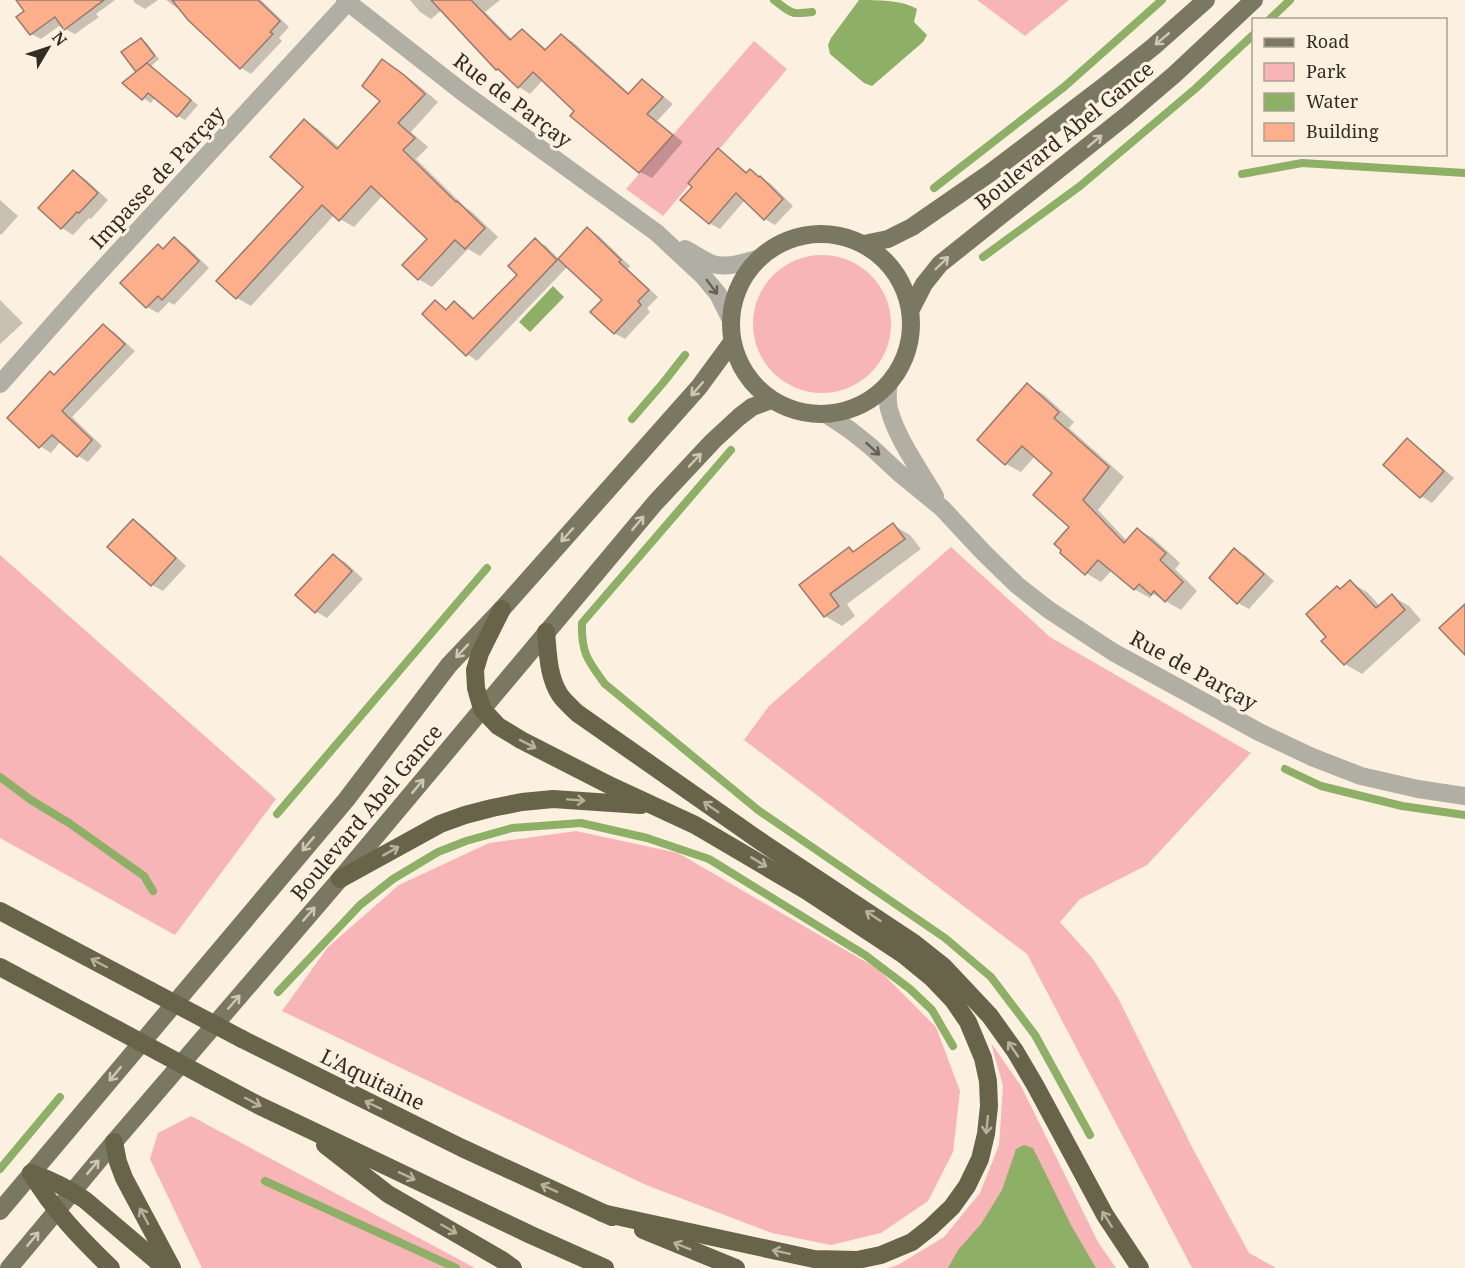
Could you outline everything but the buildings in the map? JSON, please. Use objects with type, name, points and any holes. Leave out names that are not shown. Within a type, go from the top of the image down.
[{"type":"highway","points":[[502,609],[480,653],[475,670],[476,688],[482,709],[498,726],[520,740],[695,825],[807,891],[904,955],[932,978],[953,1000],[968,1022],[983,1058],[988,1082],[989,1106],[986,1134],[980,1159],[968,1186],[952,1208],[931,1227],[912,1242],[881,1255],[857,1260],[814,1259],[602,1213]]},
{"type":"highway","points":[[546,632],[552,678],[560,695],[577,713],[763,843],[914,944],[943,966],[966,989],[990,1016],[1015,1051],[1105,1215],[1140,1268]]},
{"type":"highway","points":[[340,879],[440,824],[492,808],[553,799],[651,805]]},
{"type":"highway","name":"L'Aquitaine","points":[[0,911],[242,1039],[462,1148],[602,1213],[736,1268]]},
{"type":"highway","points":[[0,967],[260,1106],[605,1268]]},
{"type":"highway","points":[[298,1124],[388,1194],[513,1268]]},
{"type":"highway","points":[[114,1142],[124,1178],[172,1268]]},
{"type":"highway","points":[[32,1173],[73,1191],[165,1268]]},
{"type":"highway","points":[[32,1173],[44,1195],[57,1211],[111,1268]]},
{"type":"main road","name":"Boulevard Abel Gance","points":[[864,244],[888,239],[912,227],[990,173],[1153,47],[1206,0]]},
{"type":"main road","name":"Boulevard Abel Gance","points":[[910,311],[924,284],[940,264],[1175,74],[1254,0]]},
{"type":"main road","points":[[822,233],[837,235],[864,244],[890,266],[899,279],[910,311],[910,337],[903,362],[896,374],[877,395],[853,409],[840,413],[811,414],[784,407],[771,400],[760,391],[742,369],[732,342],[730,318],[732,302],[746,272],[757,259],[781,242],[794,237],[822,233]]},
{"type":"main road","name":"Boulevard Abel Gance","points":[[0,1211],[346,800],[449,665],[502,609],[699,387],[732,342]]},
{"type":"main road","name":"Boulevard Abel Gance","points":[[9,1268],[340,879],[655,503],[713,441],[747,410],[771,400]]},
{"type":"street","name":"Rue de Parçay","points":[[347,1],[465,94],[657,233],[711,263],[725,266],[757,259]]},
{"type":"street","name":"Impasse de Parçay","points":[[0,384],[347,1]]},
{"type":"street","name":"Rue de Parçay","points":[[657,233],[703,276],[718,294],[730,318]]},
{"type":"street","name":"Rue de Parçay","points":[[888,385],[889,408],[896,426],[913,460],[942,508]]},
{"type":"street","name":"Rue de Parçay","points":[[826,414],[870,446],[942,508],[1017,585],[1049,610],[1113,651],[1259,732],[1312,757],[1361,776],[1418,789],[1465,796]]},
{"type":"green space","points":[[977,0],[1069,0],[1025,36]]},
{"type":"green space","points":[[754,41],[787,69],[663,216],[626,189]]},
{"type":"green space","points":[[822,255],[848,261],[871,275],[885,298],[891,324],[885,350],[871,373],[848,387],[822,393],[796,387],[773,373],[759,350],[753,324],[759,298],[773,275],[796,261]]},
{"type":"green space","points":[[951,547],[1050,637],[1251,753],[1147,865],[1080,899],[1060,922],[1093,959],[1118,998],[1194,1151],[1249,1253],[1276,1268],[1192,1268],[1027,954],[744,740],[769,706]]},
{"type":"green space","points":[[0,555],[276,799],[175,935],[0,838]]},
{"type":"green space","points":[[576,831],[678,853],[878,969],[936,1027],[960,1091],[953,1152],[928,1201],[881,1233],[831,1245],[772,1233],[646,1185],[282,1011],[328,947],[399,885],[489,843]]},
{"type":"green space","points":[[991,1043],[1021,1086],[1098,1242],[1116,1268],[888,1268],[898,1265],[944,1237],[980,1193],[999,1145],[1003,1086]]},
{"type":"green space","points":[[191,1116],[475,1268],[202,1268],[150,1159],[158,1133]]},
{"type":"water","points":[[859,0],[897,2],[917,9],[914,22],[927,35],[923,42],[872,86],[864,83],[830,54],[828,45]]},
{"type":"water","points":[[553,286],[564,297],[530,332],[519,322]]},
{"type":"water","points":[[1024,1145],[1033,1148],[1071,1225],[1096,1268],[948,1268],[958,1250],[981,1224],[1002,1190],[1016,1149]]},
{"type":"waterway","points":[[774,0],[791,12],[812,12]]},
{"type":"waterway","points":[[934,188],[1064,87],[1162,0]]},
{"type":"waterway","points":[[1271,18],[1290,0]]},
{"type":"waterway","points":[[983,257],[1080,186],[1195,89],[1252,36]]},
{"type":"waterway","points":[[1242,174],[1302,163],[1465,173]]},
{"type":"waterway","points":[[632,419],[685,355]]},
{"type":"waterway","points":[[731,450],[582,623],[584,649],[590,663],[605,684],[758,810],[945,938],[991,977],[1035,1035],[1090,1135]]},
{"type":"waterway","points":[[277,814],[487,568]]},
{"type":"waterway","points":[[1285,769],[1321,786],[1402,806],[1465,815]]},
{"type":"waterway","points":[[0,777],[144,876],[153,891]]},
{"type":"waterway","points":[[278,992],[360,905],[393,879],[438,852],[466,841],[512,828],[581,823],[647,838],[709,859],[865,955],[910,989],[932,1010],[953,1046]]},
{"type":"waterway","points":[[0,1169],[60,1097]]},
{"type":"waterway","points":[[265,1181],[456,1268]]}]
